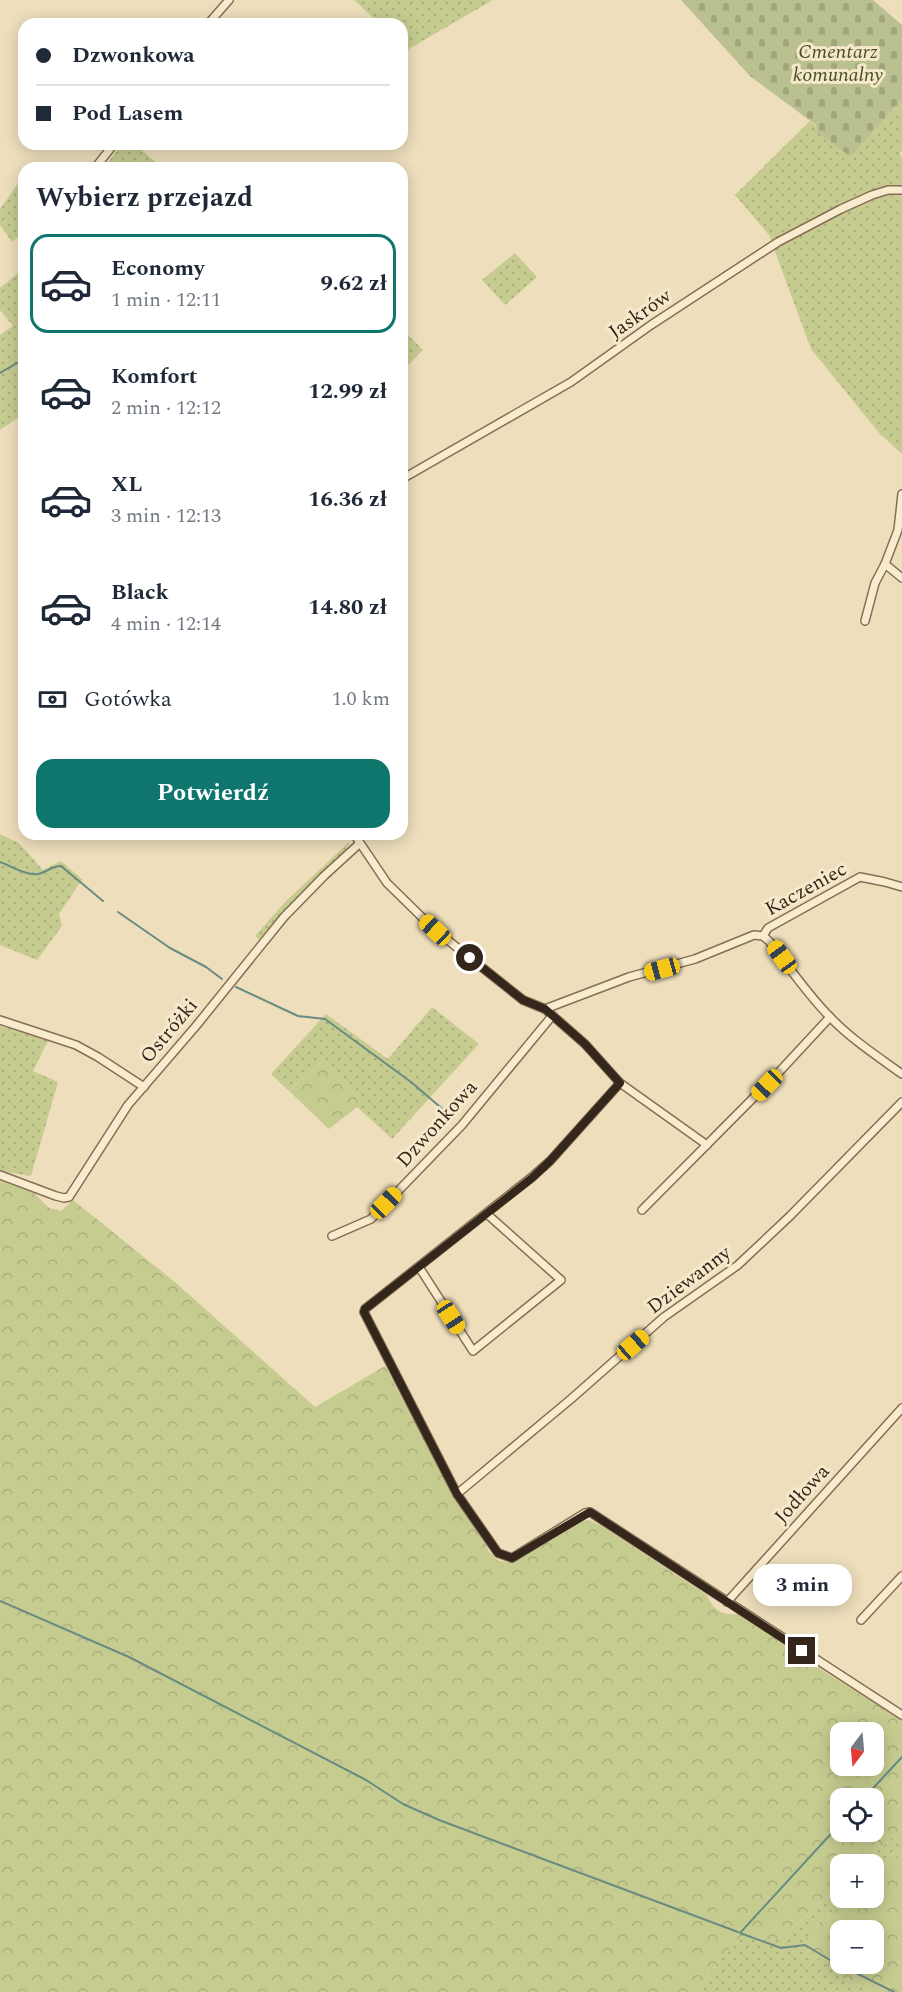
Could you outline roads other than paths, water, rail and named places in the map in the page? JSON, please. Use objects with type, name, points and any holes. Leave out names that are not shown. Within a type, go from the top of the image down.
[{"type":"street","points":[[213,18],[229,0]]},
{"type":"street","points":[[100,162],[109,150]]},
{"type":"street","name":"Jaskrów","points":[[408,476],[571,382],[651,325],[778,242],[872,195],[888,190],[902,190]]},
{"type":"street","points":[[865,621],[875,583],[898,530],[902,494]]},
{"type":"street","points":[[885,564],[902,578]]},
{"type":"street","points":[[357,840],[387,883],[435,930],[523,1000],[545,1009],[585,1044],[620,1083],[707,1144]]},
{"type":"street","name":"Ostróżki","points":[[0,1175],[56,1196],[69,1197],[128,1105],[196,1026],[284,917],[359,844]]},
{"type":"street","name":"Kaczeniec","points":[[763,936],[768,928],[860,877],[902,887]]},
{"type":"street","points":[[545,1009],[629,977],[695,959],[754,936],[763,936],[830,1017],[856,1041],[902,1074]]},
{"type":"street","name":"Dzwonkowa","points":[[332,1236],[371,1219],[462,1125],[552,1016]]},
{"type":"street","points":[[642,1210],[780,1071],[830,1017]]},
{"type":"street","points":[[0,1020],[75,1046],[98,1057],[144,1087]]},
{"type":"street","points":[[620,1083],[550,1161],[364,1312],[457,1494],[498,1553],[512,1558],[590,1512],[902,1715]]},
{"type":"street","name":"Dziewanny","points":[[457,1494],[572,1399],[664,1317],[738,1265],[790,1216],[902,1102]]},
{"type":"street","points":[[419,1267],[473,1351],[561,1280],[487,1214]]},
{"type":"street","name":"Jodłowa","points":[[727,1602],[902,1408]]},
{"type":"street","points":[[861,1620],[902,1576]]},
{"type":"waterway","points":[[0,373],[18,362]]},
{"type":"waterway","points":[[0,862],[34,874],[61,866],[103,901]]},
{"type":"waterway","points":[[118,912],[170,948],[206,967],[222,979]]},
{"type":"waterway","points":[[236,987],[298,1016],[325,1019],[411,1082],[453,1118]]},
{"type":"waterway","points":[[0,1601],[129,1657],[366,1780],[403,1804],[439,1820],[738,1932]]},
{"type":"waterway","points":[[873,1788],[902,1757]]},
{"type":"waterway","points":[[830,1835],[740,1933],[781,1948],[805,1945],[894,1992]]},
{"type":"park label","name":"Cmentarz komunalny","points":[[838,64]]}]
